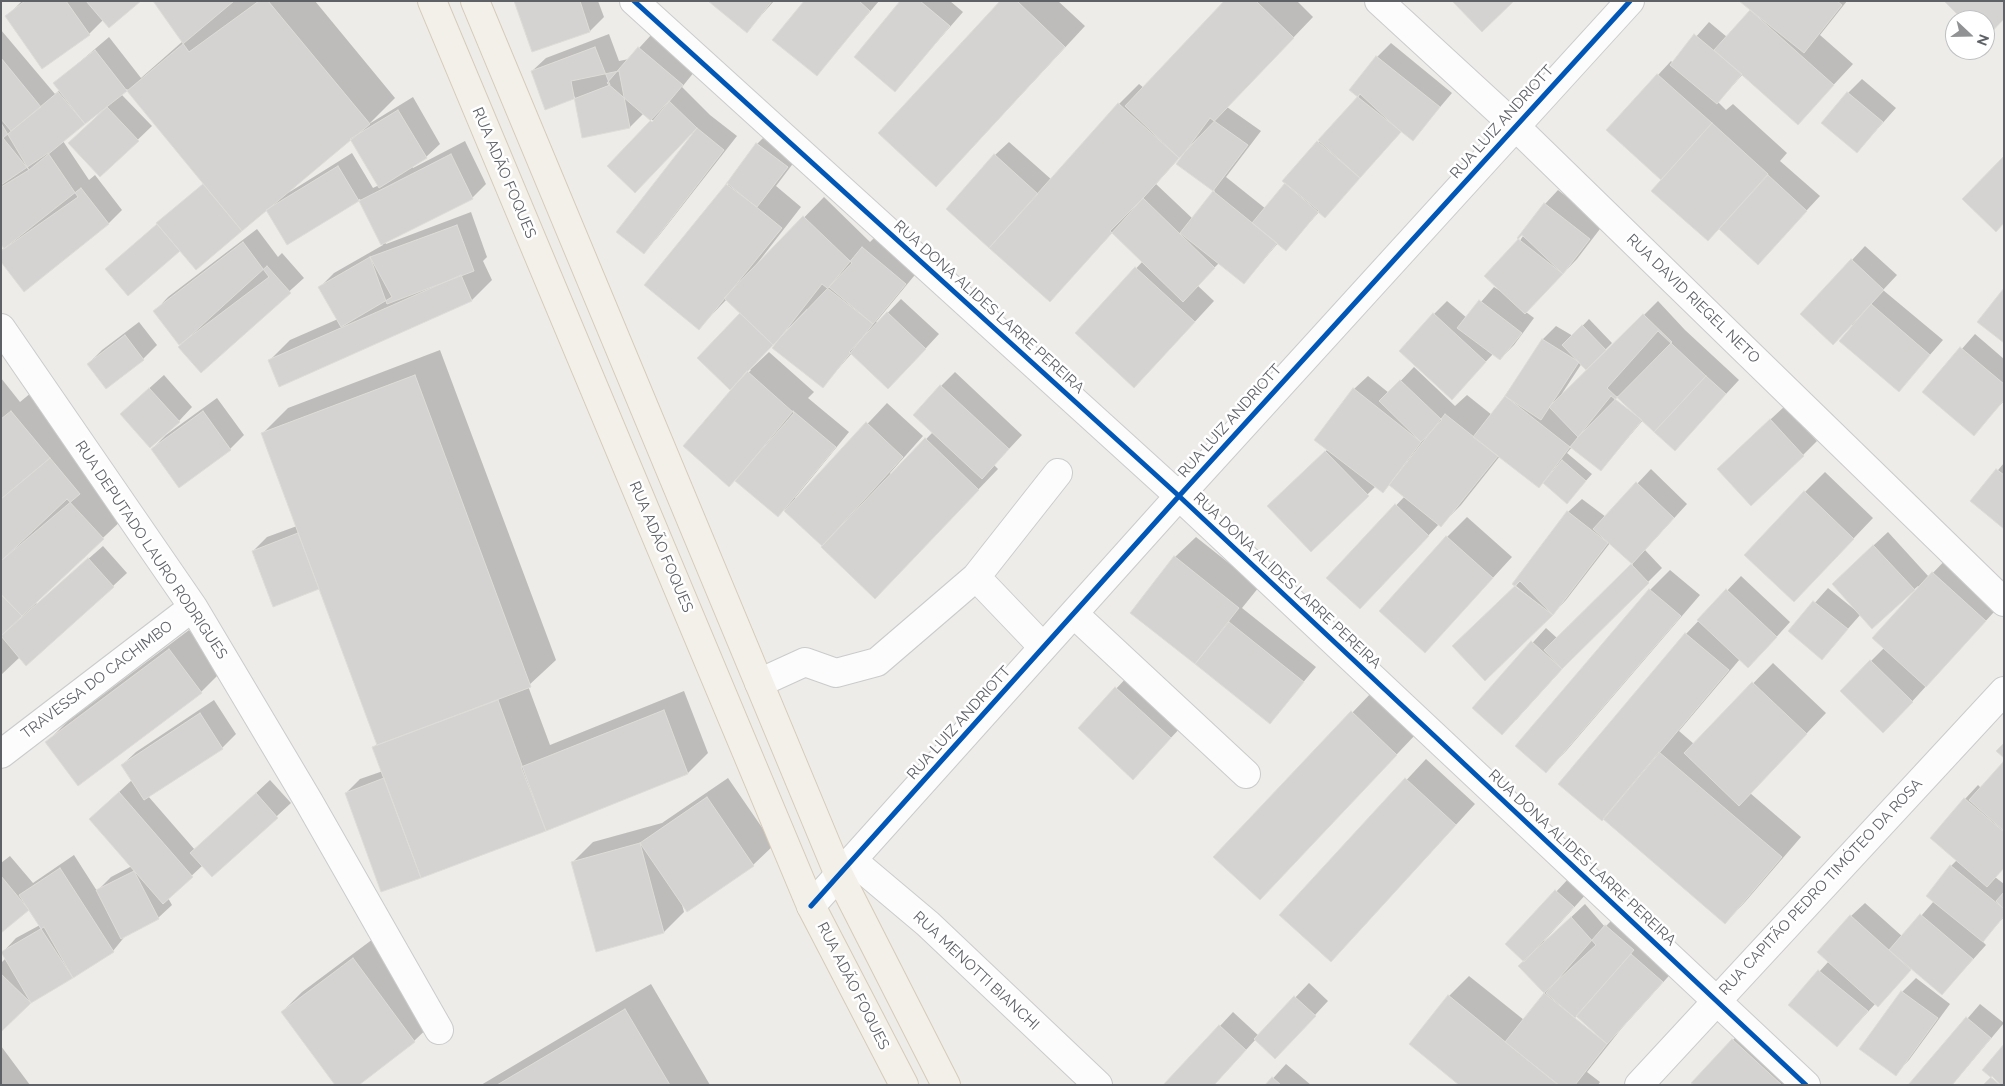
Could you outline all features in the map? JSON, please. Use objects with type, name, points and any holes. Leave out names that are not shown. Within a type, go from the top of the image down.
[{"type":"main road","name":"RUA ADÃO FOQUES","points":[[432,1],[811,906],[904,1085]]},
{"type":"main road","points":[[475,1],[759,684],[946,1085]]},
{"type":"street","name":"RUA DAVID RIEGEL NETO","points":[[1379,1],[1515,126],[2004,602]]},
{"type":"street","name":"RUA LUIZ ANDRIOTT","points":[[811,906],[1179,496],[1630,1]]},
{"type":"street","name":"RUA DONA ALIDES LARRE PEREIRA","points":[[645,5],[1179,496],[1806,1085]]},
{"type":"street","name":"RUA DEPUTADO LAURO RODRIGUES","points":[[1,328],[193,607],[309,802],[439,1030]]},
{"type":"street","points":[[759,684],[805,662],[836,673],[877,662],[976,577],[1058,473]]},
{"type":"street","points":[[976,577],[1044,648]]},
{"type":"street","name":"TRAVESSA DO CACHIMBO","points":[[1,754],[193,607]]},
{"type":"street","points":[[1074,614],[1246,774]]},
{"type":"street","name":"RUA CAPITÃO PEDRO TIMÓTEO DA ROSA","points":[[1639,1085],[1715,1000],[2004,691]]},
{"type":"street","name":"RUA MENOTTI BIANCHI","points":[[846,868],[928,924],[1098,1085]]},
{"type":"building","points":[[25,1],[66,1],[90,35],[42,69],[5,16]]},
{"type":"building","points":[[86,1],[141,1],[109,28]]},
{"type":"building","points":[[153,1],[259,1],[189,52]]},
{"type":"building","points":[[234,1],[268,1],[370,124],[242,231],[127,91]]},
{"type":"building","points":[[514,1],[580,1],[590,32],[532,52]]},
{"type":"building","points":[[708,1],[772,1],[747,33]]},
{"type":"building","points":[[804,1],[859,1],[870,11],[817,76],[772,40]]},
{"type":"building","points":[[900,1],[920,1],[950,26],[895,92],[854,57]]},
{"type":"building","points":[[1000,1],[1017,1],[1065,47],[936,187],[878,133]]},
{"type":"building","points":[[1224,1],[1256,1],[1294,38],[1179,158],[1125,106]]},
{"type":"building","points":[[1452,1],[1514,1],[1482,32]]},
{"type":"building","points":[[1739,1],[1837,1],[1842,5],[1804,53]]},
{"type":"building","points":[[1944,1],[2004,1],[2004,19],[1995,28],[1995,10],[1953,10]]},
{"type":"building","points":[[1750,10],[1834,85],[1798,125],[1714,50]]},
{"type":"building","points":[[1694,34],[1742,74],[1717,104],[1670,65]]},
{"type":"building","points":[[595,47],[610,85],[545,110],[531,71]]},
{"type":"building","points":[[638,47],[683,85],[652,122],[607,83]]},
{"type":"building","points":[[95,50],[127,91],[85,124],[53,83]]},
{"type":"building","points":[[1376,56],[1440,107],[1413,141],[1349,90]]},
{"type":"building","points":[[1,58],[41,107],[11,131],[1,119]]},
{"type":"building","points":[[619,71],[630,128],[582,138],[571,81]]},
{"type":"building","points":[[1657,74],[1712,123],[1661,180],[1606,130]]},
{"type":"building","points":[[58,92],[85,124],[29,170],[3,138]]},
{"type":"building","points":[[1847,92],[1883,122],[1857,153],[1821,123]]},
{"type":"building","points":[[1360,94],[1401,132],[1360,178],[1318,140]]},
{"type":"building","points":[[669,101],[697,128],[635,193],[607,166]]},
{"type":"building","points":[[1118,103],[1179,158],[1050,302],[989,248]]},
{"type":"building","points":[[107,107],[139,141],[100,177],[68,143]]},
{"type":"building","points":[[398,110],[427,158],[379,188],[350,139]]},
{"type":"building","points":[[1210,118],[1248,145],[1213,191],[1176,164]]},
{"type":"building","points":[[1,123],[29,170],[1,187]]},
{"type":"building","points":[[1712,123],[1768,174],[1708,241],[1651,191]]},
{"type":"building","points":[[697,128],[724,150],[644,254],[616,232]]},
{"type":"building","points":[[1317,141],[1360,178],[1325,218],[1282,181]]},
{"type":"building","points":[[756,143],[788,167],[757,207],[726,184]]},
{"type":"building","points":[[48,153],[78,197],[4,249],[1,244],[1,185]]},
{"type":"building","points":[[451,154],[473,199],[381,245],[359,201]]},
{"type":"building","points":[[994,154],[1038,194],[989,248],[946,209]]},
{"type":"building","points":[[2004,156],[2004,223],[1996,232],[1962,199]]},
{"type":"building","points":[[338,166],[359,201],[287,245],[266,210]]},
{"type":"building","points":[[1768,175],[1807,211],[1758,265],[1719,229]]},
{"type":"building","points":[[727,183],[782,228],[699,330],[644,285]]},
{"type":"building","points":[[1285,183],[1319,211],[1286,251],[1252,223]]},
{"type":"building","points":[[203,184],[242,231],[196,270],[156,223]]},
{"type":"building","points":[[81,188],[109,224],[24,292],[1,262],[1,251]]},
{"type":"building","points":[[1213,191],[1277,243],[1244,284],[1180,233]]},
{"type":"building","points":[[1143,198],[1215,268],[1183,302],[1110,231]]},
{"type":"building","points":[[1544,203],[1590,239],[1563,274],[1517,238]]},
{"type":"building","points":[[803,216],[852,263],[773,345],[724,298]]},
{"type":"building","points":[[157,224],[180,251],[128,296],[105,269]]},
{"type":"building","points":[[457,225],[474,271],[387,304],[370,257]]},
{"type":"building","points":[[1522,235],[1563,274],[1525,314],[1484,276]]},
{"type":"building","points":[[243,242],[269,277],[179,345],[153,311]]},
{"type":"building","points":[[862,247],[906,284],[873,324],[829,287]]},
{"type":"building","points":[[370,257],[392,297],[341,327],[318,287]]},
{"type":"building","points":[[1851,259],[1884,290],[1833,345],[1800,314]]},
{"type":"building","points":[[267,266],[291,293],[201,373],[178,347]]},
{"type":"building","points":[[1135,267],[1195,322],[1134,388],[1075,333]]},
{"type":"building","points":[[461,275],[472,301],[279,387],[268,360]]},
{"type":"building","points":[[822,284],[873,324],[823,388],[772,348]]},
{"type":"building","points":[[2004,288],[2004,343],[1977,322]]},
{"type":"building","points":[[1479,300],[1522,333],[1500,360],[1457,328]]},
{"type":"building","points":[[1871,304],[1930,355],[1899,392],[1839,341]]},
{"type":"building","points":[[887,312],[926,349],[888,389],[849,352]]},
{"type":"building","points":[[740,313],[773,345],[730,390],[697,358]]},
{"type":"building","points":[[1433,313],[1486,362],[1452,400],[1399,351]]},
{"type":"building","points":[[1643,314],[1672,342],[1578,437],[1549,407]]},
{"type":"building","points":[[1582,325],[1606,350],[1586,370],[1562,345]]},
{"type":"building","points":[[1658,331],[1706,376],[1654,432],[1607,388]]},
{"type":"building","points":[[125,335],[144,360],[106,389],[87,364]]},
{"type":"building","points":[[1542,339],[1579,362],[1541,420],[1505,396]]},
{"type":"building","points":[[1960,347],[2004,384],[2004,400],[1974,436],[1922,392]]},
{"type":"building","points":[[747,371],[794,413],[729,487],[683,446]]},
{"type":"building","points":[[415,375],[531,687],[377,745],[261,433]]},
{"type":"building","points":[[1706,376],[1726,394],[1675,451],[1654,432]]},
{"type":"building","points":[[1400,380],[1442,420],[1421,442],[1379,401]]},
{"type":"building","points":[[940,385],[1009,449],[982,479],[913,415]]},
{"type":"building","points":[[149,388],[180,422],[150,448],[120,414]]},
{"type":"building","points":[[1353,388],[1421,442],[1383,493],[1314,440]]},
{"type":"building","points":[[1505,396],[1570,447],[1539,488],[1473,437]]},
{"type":"building","points":[[1611,396],[1642,420],[1601,471],[1570,447]]},
{"type":"building","points":[[11,411],[50,458],[1,499],[1,419]]},
{"type":"building","points":[[203,411],[231,450],[179,488],[151,449]]},
{"type":"building","points":[[793,411],[836,447],[778,517],[735,481]]},
{"type":"building","points":[[1445,414],[1498,456],[1441,527],[1389,485]]},
{"type":"building","points":[[1770,419],[1804,456],[1751,506],[1717,469]]},
{"type":"building","points":[[866,422],[903,457],[822,546],[784,511]]},
{"type":"building","points":[[925,438],[979,490],[875,599],[821,547]]},
{"type":"building","points":[[1325,451],[1369,496],[1311,552],[1267,506]]},
{"type":"building","points":[[50,458],[80,494],[1,561],[1,499]]},
{"type":"building","points":[[1562,460],[1586,481],[1567,504],[1543,483]]},
{"type":"building","points":[[1996,469],[2004,475],[2004,529],[1970,501]]},
{"type":"building","points":[[1636,482],[1674,518],[1632,564],[1593,529]]},
{"type":"building","points":[[1804,491],[1854,539],[1794,602],[1744,555]]},
{"type":"building","points":[[67,499],[104,539],[22,616],[1,594],[1,561]]},
{"type":"building","points":[[1395,504],[1429,536],[1360,609],[1326,578]]},
{"type":"building","points":[[1567,511],[1608,543],[1553,615],[1512,584]]},
{"type":"building","points":[[298,533],[319,589],[273,607],[252,551]]},
{"type":"building","points":[[1446,536],[1493,578],[1425,653],[1379,611]]},
{"type":"building","points":[[1873,545],[1915,590],[1872,629],[1832,584]]},
{"type":"building","points":[[1174,556],[1239,608],[1195,664],[1130,613]]},
{"type":"building","points":[[88,558],[114,587],[26,666],[1,636]]},
{"type":"building","points":[[1631,564],[1649,583],[1562,669],[1544,650]]},
{"type":"building","points":[[1932,572],[1986,621],[1926,687],[1872,638]]},
{"type":"building","points":[[1520,581],[1553,615],[1485,681],[1452,646]]},
{"type":"building","points":[[1649,589],[1681,616],[1546,773],[1515,746]]},
{"type":"building","points":[[1726,589],[1777,637],[1748,668],[1697,620]]},
{"type":"building","points":[[1,595],[22,616],[1,636]]},
{"type":"building","points":[[1813,601],[1848,629],[1822,660],[1788,631]]},
{"type":"building","points":[[1229,622],[1304,682],[1270,724],[1195,664]]},
{"type":"building","points":[[1685,633],[1729,670],[1602,821],[1558,784]]},
{"type":"building","points":[[1531,641],[1562,669],[1502,735],[1472,708]]},
{"type":"building","points":[[169,649],[202,693],[78,786],[45,742]]},
{"type":"building","points":[[1870,660],[1913,702],[1883,733],[1840,691]]},
{"type":"building","points":[[1752,682],[1807,734],[1739,806],[1684,753]]},
{"type":"building","points":[[1115,687],[1171,738],[1133,780],[1078,728]]},
{"type":"building","points":[[498,700],[546,831],[421,878],[372,747]]},
{"type":"building","points":[[664,710],[688,774],[546,831],[521,767]]},
{"type":"building","points":[[1351,711],[1397,755],[1260,900],[1213,857]]},
{"type":"building","points":[[200,713],[223,749],[144,800],[121,765]]},
{"type":"building","points":[[2004,743],[2004,758],[1996,751]]},
{"type":"building","points":[[1659,752],[1782,857],[1725,924],[1603,819]]},
{"type":"building","points":[[2004,763],[2004,831],[1969,800]]},
{"type":"building","points":[[384,778],[421,878],[381,892],[345,793]]},
{"type":"building","points":[[1405,778],[1456,825],[1331,962],[1279,915]]},
{"type":"building","points":[[119,792],[193,877],[163,904],[89,819]]},
{"type":"building","points":[[256,793],[278,818],[212,877],[190,853]]},
{"type":"building","points":[[707,797],[754,866],[687,912],[640,843]]},
{"type":"building","points":[[1964,798],[2004,832],[2004,868],[1987,887],[1930,838]]},
{"type":"building","points":[[640,843],[664,933],[596,952],[571,862]]},
{"type":"building","points":[[1950,865],[2004,909],[2004,916],[1983,942],[1926,896]]},
{"type":"building","points":[[60,868],[114,952],[73,978],[19,895]]},
{"type":"building","points":[[134,871],[159,919],[121,939],[96,890]]},
{"type":"building","points":[[1,876],[29,910],[1,933]]},
{"type":"building","points":[[1555,890],[1574,907],[1524,962],[1505,944]]},
{"type":"building","points":[[2004,892],[2004,909],[1996,901]]},
{"type":"building","points":[[1920,914],[1973,959],[1942,995],[1889,950]]},
{"type":"building","points":[[1850,915],[1911,970],[1878,1007],[1817,952]]},
{"type":"building","points":[[1571,917],[1596,945],[1544,993],[1518,966]]},
{"type":"building","points":[[1605,925],[1634,950],[1575,1018],[1546,993]]},
{"type":"building","points":[[44,927],[73,978],[31,1003],[1,952]]},
{"type":"building","points":[[1631,954],[1663,982],[1607,1044],[1576,1016]]},
{"type":"building","points":[[353,958],[415,1042],[359,1085],[335,1085],[281,1012]]},
{"type":"building","points":[[1818,970],[1868,1011],[1837,1047],[1788,1005]]},
{"type":"building","points":[[1,974],[31,1003],[1,1032]]},
{"type":"building","points":[[1901,991],[1938,1018],[1896,1076],[1859,1049]]},
{"type":"building","points":[[1544,993],[1607,1044],[1575,1085],[1559,1085],[1505,1042]]},
{"type":"building","points":[[1448,995],[1558,1085],[1459,1085],[1409,1044]]},
{"type":"building","points":[[1294,996],[1316,1016],[1275,1059],[1254,1039]]},
{"type":"building","points":[[625,1009],[670,1085],[497,1085]]},
{"type":"building","points":[[1966,1017],[1991,1038],[1952,1085],[1908,1085]]},
{"type":"building","points":[[1219,1025],[1246,1050],[1214,1085],[1163,1085]]},
{"type":"building","points":[[1732,1039],[1782,1085],[1694,1085],[1691,1083]]},
{"type":"building","points":[[2004,1044],[2004,1085],[2000,1085],[1982,1070]]},
{"type":"building","points":[[1992,1076],[2001,1085],[1983,1085]]},
{"type":"building","points":[[1272,1077],[1281,1085],[1265,1085]]},
{"type":"cycle path","points":[[634,1],[1179,496],[1806,1085]]},
{"type":"cycle path","points":[[811,906],[1179,496],[1630,1]]}]
